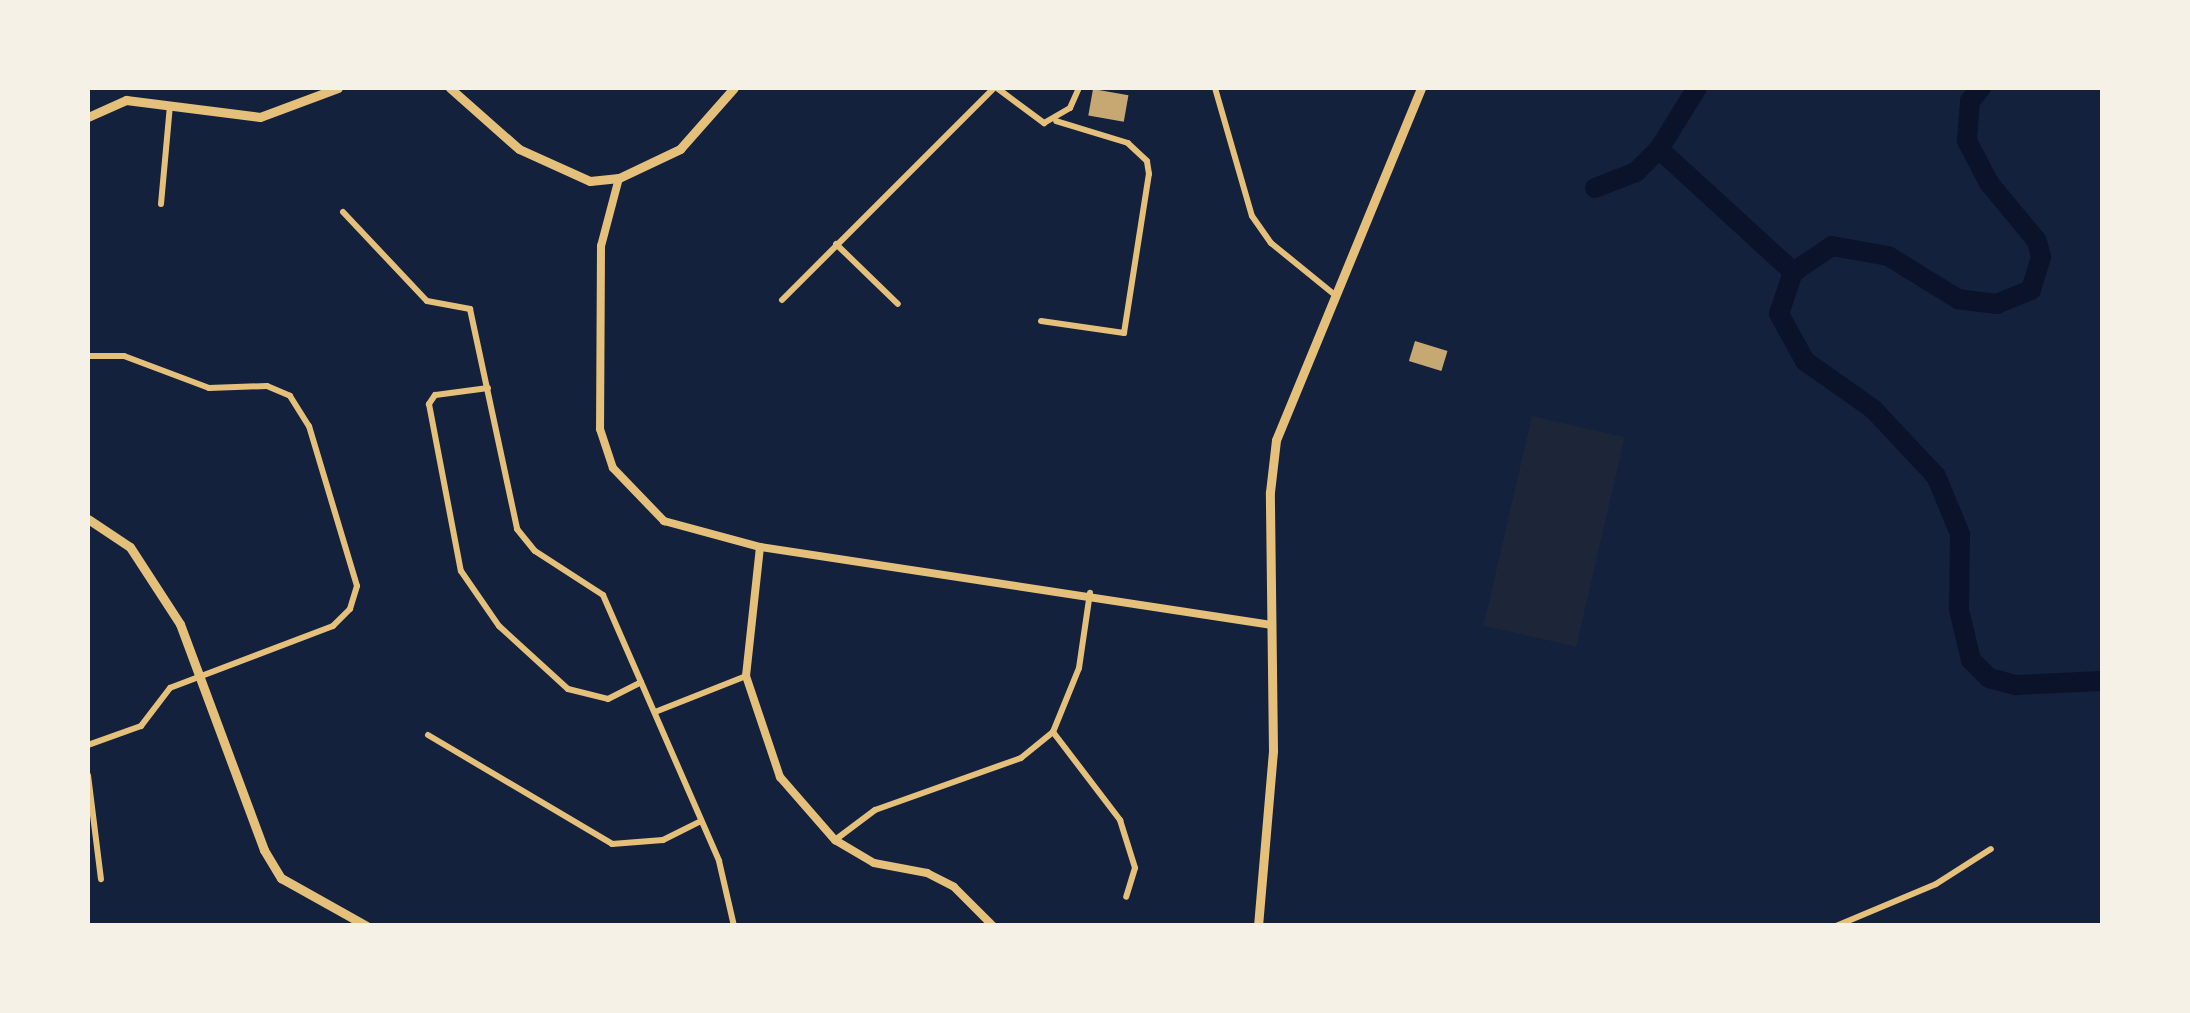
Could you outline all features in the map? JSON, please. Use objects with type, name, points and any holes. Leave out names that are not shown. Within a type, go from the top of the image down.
[{"type":"main road","points":[[88,117],[126,100],[260,117],[338,88]]},
{"type":"main road","points":[[450,88],[519,150],[558,172],[590,181],[619,178],[680,149],[734,88]]},
{"type":"main road","points":[[1258,926],[1273,751],[1272,463],[1290,395],[1421,88]]},
{"type":"main road","points":[[88,518],[130,547],[180,624],[264,850],[281,878],[367,926]]},
{"type":"street","points":[[782,300],[995,88],[1030,118],[1056,121],[1128,143],[1147,161],[1149,174],[1124,333],[1041,321]]},
{"type":"street","points":[[1056,121],[1079,88]]},
{"type":"street","points":[[1215,88],[1252,216],[1271,243],[1334,296]]},
{"type":"street","points":[[161,204],[170,106]]},
{"type":"street","points":[[619,178],[600,246],[600,429],[613,468],[664,520],[760,547],[1090,593],[1272,625]]},
{"type":"street","points":[[343,212],[427,300],[470,310],[518,530],[535,551],[603,595],[699,822],[720,862],[734,926]]},
{"type":"street","points":[[836,244],[898,304]]},
{"type":"street","points":[[88,356],[124,356],[209,388],[267,386],[290,396],[309,426],[353,559],[350,609],[333,626],[170,688],[141,726],[88,746]]},
{"type":"street","points":[[488,388],[434,395],[429,404],[462,571],[499,626],[568,689],[608,699],[641,682]]},
{"type":"street","points":[[760,547],[746,676],[780,777],[835,840],[874,863],[926,873],[954,887],[993,926]]},
{"type":"street","points":[[835,840],[875,810],[1021,758],[1053,732],[1079,668],[1090,593]]},
{"type":"street","points":[[654,712],[746,676]]},
{"type":"street","points":[[1053,732],[1120,820],[1135,868],[1126,896]]},
{"type":"street","points":[[428,735],[612,844],[663,840],[699,822]]},
{"type":"street","points":[[88,775],[100,879]]},
{"type":"street","points":[[1836,926],[1936,884],[1992,849]]},
{"type":"path","points":[[1494,88],[1504,88]]},
{"type":"shaded area","points":[[1532,416],[1625,437],[1576,647],[1484,625]]},
{"type":"building","points":[[1093,89],[1128,95],[1124,122],[1088,116]]},
{"type":"building","points":[[1415,341],[1448,351],[1441,371],[1409,361]]},
{"type":"waterway","points":[[1595,188],[1636,172],[1659,149],[1697,88]]},
{"type":"waterway","points":[[1981,88],[1970,101],[1967,141],[1989,183],[2037,241],[2041,257],[2031,290],[1997,304],[1958,299],[1888,256],[1832,246],[1793,272],[1779,314],[1805,361],[1873,409],[1936,476],[1960,534],[1959,610],[1971,660],[1989,678],[2016,685],[2102,681]]},
{"type":"waterway","points":[[1659,149],[1793,272]]}]
